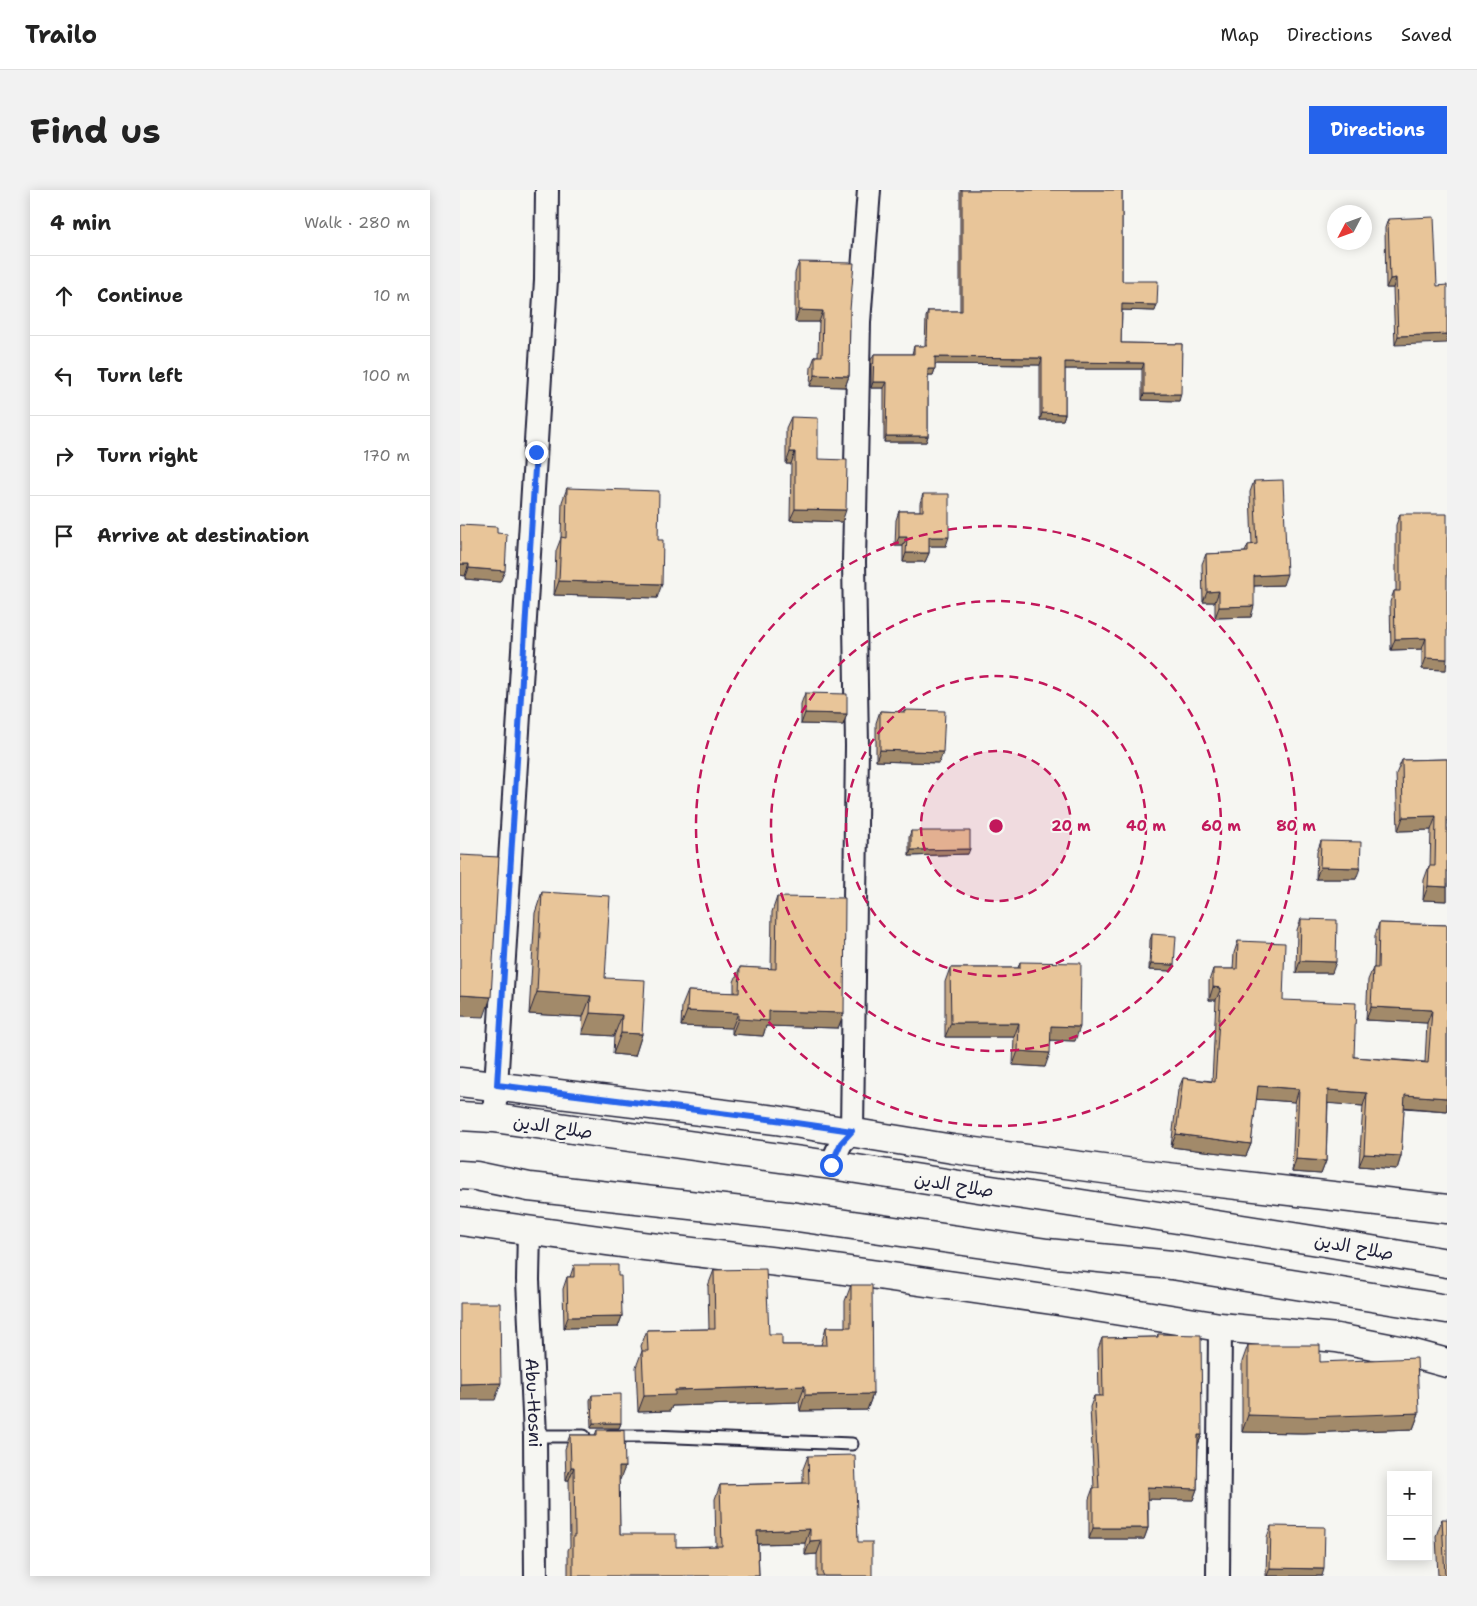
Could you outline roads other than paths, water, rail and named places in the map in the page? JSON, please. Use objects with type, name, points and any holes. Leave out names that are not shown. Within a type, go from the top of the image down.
[{"type":"main road","points":[[460,1082],[776,1120],[953,1149],[1141,1174],[1447,1210]]},
{"type":"main road","name":"صلاح الدين","points":[[460,1116],[494,1118],[831,1165],[1447,1262]]},
{"type":"main road","points":[[460,1175],[476,1176],[529,1187],[797,1217],[1047,1253],[1172,1265],[1447,1309]]},
{"type":"main road","points":[[460,1221],[897,1278],[1220,1327],[1337,1338],[1399,1350],[1447,1363]]},
{"type":"street","points":[[494,1118],[546,280],[547,190]]},
{"type":"street","points":[[831,1165],[841,1143],[852,1131],[857,746],[854,562],[859,322],[869,190]]},
{"type":"street","points":[[485,859],[511,860]]},
{"type":"street","name":"Abu-Hosni","points":[[529,1229],[528,1280],[535,1436],[536,1576]]},
{"type":"street","points":[[1218,1576],[1220,1327]]},
{"type":"lane","points":[[535,1436],[652,1436],[852,1444]]}]
